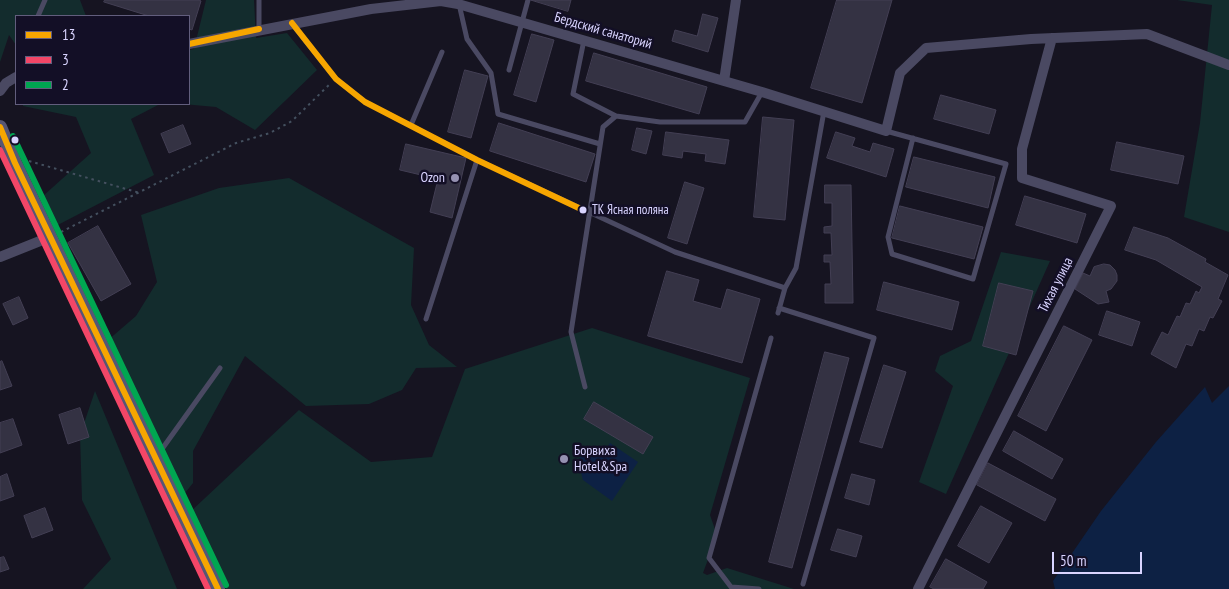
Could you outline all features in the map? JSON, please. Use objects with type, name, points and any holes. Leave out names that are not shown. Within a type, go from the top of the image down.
[{"type":"street","name":"Бердский санаторий","points":[[190,44],[370,9],[440,0],[584,39],[886,130]]},
{"type":"street","points":[[724,81],[736,0]]},
{"type":"street","points":[[886,130],[900,73],[926,48],[1052,38],[1147,34],[1229,65]]},
{"type":"street","name":"Тихая улица","points":[[918,589],[1111,206],[1022,178],[1022,149],[1052,38]]},
{"type":"street","points":[[0,91],[15,75]]},
{"type":"street","points":[[0,127],[215,588]]},
{"type":"street","points":[[0,257],[50,237]]},
{"type":"lane","points":[[38,15],[45,0]]},
{"type":"lane","points":[[259,0],[259,29]]},
{"type":"lane","points":[[509,70],[528,0]]},
{"type":"lane","points":[[458,4],[467,39],[491,73],[498,114],[600,144]]},
{"type":"lane","points":[[292,23],[336,79],[365,102],[411,125],[424,134],[674,252],[785,288]]},
{"type":"lane","points":[[584,39],[573,94],[616,116],[660,122],[745,122],[762,92]]},
{"type":"lane","points":[[411,125],[442,52]]},
{"type":"lane","points":[[803,584],[874,338],[778,311],[785,288],[796,268],[824,111]]},
{"type":"lane","points":[[585,387],[571,332],[583,265],[589,213],[603,127],[616,116]]},
{"type":"lane","points":[[886,130],[1006,164],[973,279],[892,254],[888,237],[913,138]]},
{"type":"lane","points":[[426,319],[477,160]]},
{"type":"lane","points":[[759,589],[731,587],[709,558],[771,338]]},
{"type":"lane","points":[[156,458],[220,368]]},
{"type":"path","points":[[50,237],[236,143],[270,133],[292,121],[336,79]]},
{"type":"path","points":[[12,156],[140,193]]},
{"type":"green space","points":[[0,0],[80,0],[86,15],[15,15],[15,44],[9,35],[0,62]]},
{"type":"green space","points":[[206,0],[254,0],[256,38],[287,33],[317,70],[255,130],[216,107],[190,105],[190,50],[194,49]]},
{"type":"green space","points":[[1177,0],[1229,0],[1229,232],[1184,217],[1200,123],[1212,5]]},
{"type":"green space","points":[[158,105],[131,119],[154,175],[52,228],[43,196],[91,153],[76,117],[23,106]]},
{"type":"green space","points":[[289,178],[414,248],[411,305],[429,345],[457,367],[416,368],[402,390],[369,404],[306,406],[245,356],[193,451],[193,483],[181,498],[107,341],[136,316],[157,282],[141,215],[219,188]]},
{"type":"green space","points":[[1001,252],[1050,261],[946,494],[919,482],[953,386],[935,371],[940,356],[971,341]]},
{"type":"green space","name":"Борвиха Hotel&Spa","points":[[592,328],[750,378],[710,515],[717,535],[703,573],[707,575],[727,568],[794,589],[226,589],[189,513],[299,410],[371,462],[432,457],[465,369]]},
{"type":"green space","points":[[95,391],[177,589],[83,589],[111,559],[82,500],[80,435]]},
{"type":"water","points":[[1229,386],[1229,589],[1055,589],[1053,581],[1101,511],[1156,442],[1205,387],[1212,403]]},
{"type":"water","points":[[610,443],[638,462],[612,501],[583,480],[577,464],[577,461],[582,456],[597,456]]},
{"type":"building","points":[[105,0],[201,1],[192,30],[190,29],[190,15],[146,15],[104,2]]},
{"type":"building","points":[[531,0],[571,0],[568,11]]},
{"type":"building","points":[[837,0],[892,0],[862,103],[811,88]]},
{"type":"building","points":[[703,14],[718,18],[708,52],[672,41],[675,30],[697,36]]},
{"type":"building","points":[[532,34],[554,40],[536,102],[514,95]]},
{"type":"building","points":[[594,53],[707,87],[699,114],[586,81]]},
{"type":"building","points":[[465,70],[488,76],[471,138],[448,132]]},
{"type":"building","points":[[941,95],[996,110],[989,134],[934,119]]},
{"type":"building","points":[[763,117],[794,120],[785,220],[754,217]]},
{"type":"building","points":[[499,123],[595,154],[586,182],[490,151]]},
{"type":"building","points":[[183,125],[191,144],[169,153],[161,134]]},
{"type":"building","points":[[637,128],[652,131],[646,154],[632,150]]},
{"type":"building","points":[[666,132],[729,140],[725,164],[705,161],[706,154],[683,151],[682,158],[663,155]]},
{"type":"building","points":[[836,132],[855,138],[852,146],[870,152],[873,143],[894,149],[886,177],[827,158]]},
{"type":"building","points":[[1117,142],[1184,156],[1178,184],[1111,170]]},
{"type":"building","points":[[406,144],[466,158],[452,218],[430,212],[438,179],[400,170]]},
{"type":"building","points":[[914,157],[995,177],[988,208],[906,187]]},
{"type":"building","points":[[685,182],[704,188],[687,244],[668,238]]},
{"type":"building","points":[[825,185],[851,185],[853,303],[825,303],[825,284],[831,284],[830,262],[824,262],[824,255],[832,255],[831,233],[824,233],[824,227],[832,226],[832,203],[825,203]]},
{"type":"building","points":[[1025,196],[1086,214],[1077,243],[1016,225]]},
{"type":"building","points":[[900,206],[983,227],[974,259],[892,238]]},
{"type":"building","points":[[98,226],[131,284],[101,301],[68,243]]},
{"type":"building","points":[[1134,227],[1168,238],[1206,259],[1205,262],[1228,275],[1218,299],[1222,301],[1213,318],[1210,317],[1204,331],[1199,329],[1192,346],[1186,344],[1176,368],[1151,354],[1162,332],[1168,335],[1177,316],[1180,317],[1186,303],[1190,304],[1196,291],[1199,293],[1202,287],[1156,260],[1125,250]]},
{"type":"building","points":[[1104,264],[1110,265],[1115,270],[1117,281],[1111,289],[1106,291],[1109,302],[1098,304],[1075,289],[1083,273],[1090,276],[1094,267]]},
{"type":"building","points":[[667,271],[699,280],[693,301],[721,309],[727,289],[760,299],[742,363],[648,336]]},
{"type":"building","points":[[884,282],[959,302],[952,330],[877,310]]},
{"type":"building","points":[[999,283],[1033,291],[1016,355],[983,346]]},
{"type":"building","points":[[19,297],[28,318],[13,325],[3,304]]},
{"type":"building","points":[[1107,311],[1140,322],[1132,346],[1099,335]]},
{"type":"building","points":[[1064,326],[1092,340],[1046,431],[1018,416]]},
{"type":"building","points":[[825,352],[849,358],[792,568],[769,562]]},
{"type":"building","points":[[2,361],[12,386],[0,390],[0,362]]},
{"type":"building","points":[[884,365],[906,372],[882,448],[860,442]]},
{"type":"building","points":[[594,402],[653,437],[643,454],[584,419]]},
{"type":"building","points":[[80,408],[89,437],[68,444],[59,415]]},
{"type":"building","points":[[13,419],[22,445],[0,453],[0,423]]},
{"type":"building","points":[[1014,431],[1063,459],[1052,479],[1003,451]]},
{"type":"building","points":[[988,463],[1056,499],[1045,521],[977,485]]},
{"type":"building","points":[[7,474],[14,496],[0,501],[0,477]]},
{"type":"building","points":[[852,474],[875,480],[869,505],[845,498]]},
{"type":"building","points":[[981,506],[1012,523],[989,563],[958,546]]},
{"type":"building","points":[[45,508],[53,530],[32,538],[24,516]]},
{"type":"building","points":[[838,529],[862,536],[856,557],[831,550]]},
{"type":"building","points":[[4,557],[9,569],[0,572],[0,558]]},
{"type":"building","points":[[946,559],[987,582],[983,589],[934,589],[930,587]]},
{"type":"transit line","name":"13","points":[[292,23],[336,79],[365,102],[477,160],[583,210]]},
{"type":"transit line","name":"13","points":[[190,44],[259,29]]},
{"type":"transit line","name":"13","points":[[0,127],[15,163],[218,589]]},
{"type":"transit line","name":"2","points":[[13,136],[226,585]]},
{"type":"transit line","name":"3","points":[[0,150],[208,589]]},
{"type":"place","name":"Ozon","points":[[455,178]]},
{"type":"place","name":"ТК Ясная поляна","points":[[583,210]]},
{"type":"place","name":"Борвиха Hotel&Spa","points":[[564,459]]}]
